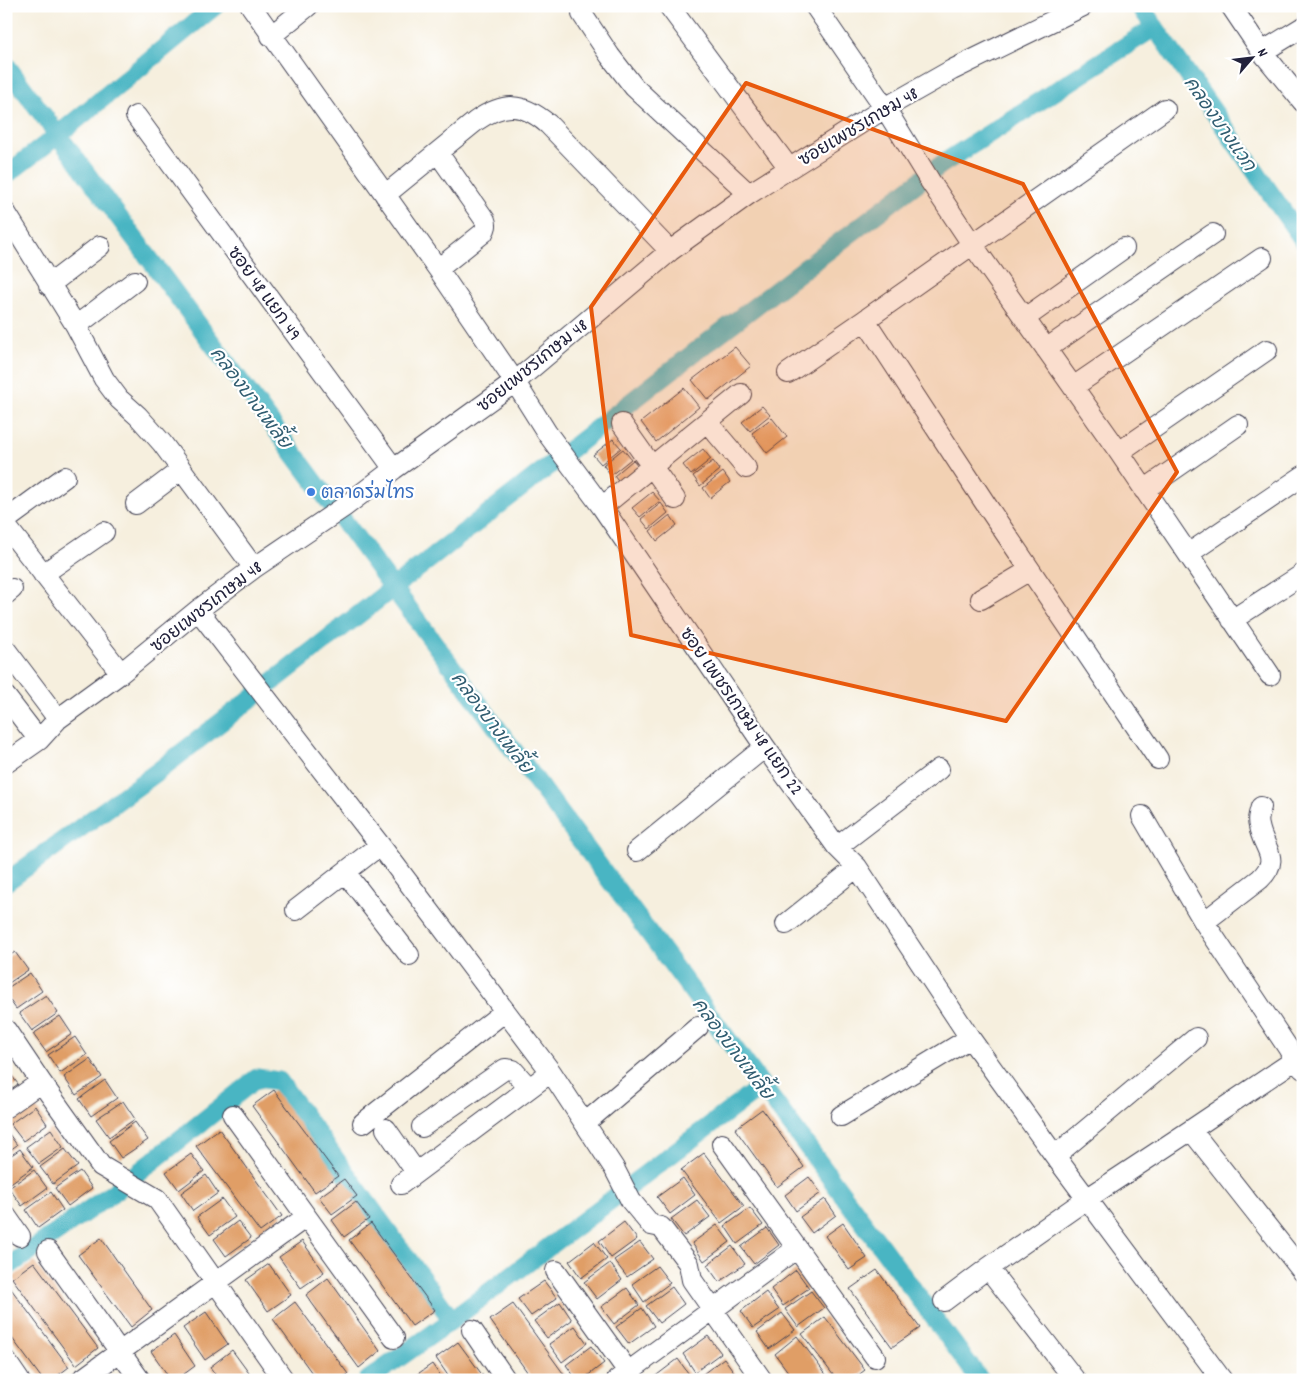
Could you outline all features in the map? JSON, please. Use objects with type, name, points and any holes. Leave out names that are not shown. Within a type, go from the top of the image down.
[{"type":"street","name":"ซอย เพชรเกษม 48 แยก 22","points":[[251,6],[438,268],[547,433],[602,508],[765,747],[837,847],[857,867],[970,1038],[1222,1380]]},
{"type":"street","points":[[271,36],[308,6]]},
{"type":"street","points":[[668,6],[789,168]]},
{"type":"street","points":[[815,6],[972,244],[1119,452],[1270,675]]},
{"type":"street","name":"ซอยเพชรเกษม 48","points":[[6,763],[39,740],[58,719],[121,673],[198,610],[254,568],[336,512],[515,382],[670,251],[749,194],[884,108],[952,70],[1083,6]]},
{"type":"street","points":[[1231,6],[1262,52],[1303,102]]},
{"type":"street","points":[[582,14],[610,56],[634,87],[749,194]]},
{"type":"street","points":[[1262,52],[1303,27]]},
{"type":"street","points":[[385,195],[476,121],[490,112],[502,108],[527,110],[548,124],[670,251]]},
{"type":"street","points":[[788,373],[1166,109]]},
{"type":"street","name":"ซอย 48 แยก 49","points":[[136,116],[394,469]]},
{"type":"street","points":[[438,153],[486,224],[486,229],[483,233],[438,268]]},
{"type":"street","points":[[6,213],[76,326],[104,380],[119,399],[154,434],[254,568]]},
{"type":"street","points":[[1046,349],[1213,234]]},
{"type":"street","points":[[49,285],[100,246]]},
{"type":"street","points":[[1025,318],[1124,248]]},
{"type":"street","points":[[1073,387],[1262,258]]},
{"type":"street","points":[[76,326],[134,281]]},
{"type":"street","points":[[865,320],[1030,570],[1158,759]]},
{"type":"street","points":[[1119,452],[1267,350]]},
{"type":"street","points":[[602,508],[741,394]]},
{"type":"street","points":[[707,422],[746,468]]},
{"type":"street","points":[[622,424],[675,499]]},
{"type":"street","points":[[1144,490],[1238,425]]},
{"type":"street","points":[[136,504],[181,470]]},
{"type":"street","points":[[1188,554],[1303,476]]},
{"type":"street","points":[[6,520],[65,478]]},
{"type":"street","points":[[6,526],[121,673]]},
{"type":"street","points":[[43,574],[104,532]]},
{"type":"street","points":[[981,599],[1030,570]]},
{"type":"street","points":[[1232,620],[1303,574]]},
{"type":"street","points":[[198,610],[380,845],[551,1072],[614,1168],[631,1201],[651,1225],[661,1227],[684,1257],[689,1264],[692,1280],[762,1380]]},
{"type":"street","points":[[6,650],[58,719]]},
{"type":"street","points":[[6,697],[39,740]]},
{"type":"street","points":[[638,851],[765,747]]},
{"type":"street","points":[[837,847],[939,769]]},
{"type":"street","points":[[1204,922],[1260,879],[1267,873],[1270,867],[1269,852],[1259,828],[1258,817],[1260,807]]},
{"type":"street","points":[[944,1301],[1088,1198],[1300,1061],[1288,1048],[1204,922],[1142,816]]},
{"type":"street","points":[[296,910],[380,845]]},
{"type":"street","points":[[786,924],[857,867]]},
{"type":"street","points":[[345,872],[408,955]]},
{"type":"street","points":[[363,1123],[504,1012]]},
{"type":"street","points":[[585,1123],[698,1027]]},
{"type":"street","points":[[6,1030],[101,1166],[157,1198],[284,1380]]},
{"type":"street","points":[[841,1116],[970,1038]]},
{"type":"street","points":[[1056,1156],[1196,1038]]},
{"type":"street","points":[[422,1127],[505,1069],[513,1070],[529,1088]]},
{"type":"street","points":[[386,1129],[409,1178],[551,1072]]},
{"type":"street","points":[[6,1107],[41,1082]]},
{"type":"street","points":[[233,1116],[394,1338]]},
{"type":"street","points":[[1191,1130],[1303,1272]]},
{"type":"street","points":[[722,1144],[875,1358]]},
{"type":"street","points":[[6,1216],[20,1236]]},
{"type":"street","points":[[81,1380],[306,1217]]},
{"type":"street","points":[[556,1271],[626,1377],[797,1248]]},
{"type":"street","points":[[48,1250],[140,1380]]},
{"type":"street","points":[[988,1268],[1075,1380]]},
{"type":"street","points":[[472,1330],[506,1380]]},
{"type":"street","points":[[6,1361],[19,1380]]},
{"type":"highlighted area","points":[[746,83],[1023,184],[1177,472],[1006,721],[631,635],[591,307]]},
{"type":"building","points":[[735,347],[751,366],[708,400],[692,380]]},
{"type":"building","points":[[684,388],[699,407],[656,442],[641,422]]},
{"type":"building","points":[[762,406],[770,415],[750,431],[742,422]]},
{"type":"building","points":[[772,418],[787,437],[767,453],[752,433]]},
{"type":"building","points":[[613,439],[621,448],[601,464],[593,455]]},
{"type":"building","points":[[623,449],[631,459],[611,475],[603,465]]},
{"type":"building","points":[[703,449],[711,459],[691,475],[683,465]]},
{"type":"building","points":[[633,460],[641,469],[621,485],[614,476]]},
{"type":"building","points":[[713,461],[720,470],[700,486],[693,476]]},
{"type":"building","points":[[723,472],[730,482],[710,498],[703,488]]},
{"type":"building","points":[[652,492],[660,501],[640,517],[632,508]]},
{"type":"building","points":[[661,503],[668,513],[649,529],[641,519]]},
{"type":"building","points":[[670,515],[677,525],[657,541],[650,531]]},
{"type":"building","points":[[15,952],[28,970],[6,985],[6,958]]},
{"type":"building","points":[[30,973],[42,991],[16,1009],[6,995],[6,989]]},
{"type":"building","points":[[46,995],[58,1013],[32,1031],[19,1013]]},
{"type":"building","points":[[60,1016],[72,1034],[46,1052],[33,1034]]},
{"type":"building","points":[[75,1037],[87,1055],[60,1073],[48,1055]]},
{"type":"building","points":[[90,1059],[102,1077],[76,1095],[64,1077]]},
{"type":"building","points":[[6,1068],[18,1084],[6,1093]]},
{"type":"building","points":[[105,1080],[117,1098],[91,1116],[79,1099]]},
{"type":"building","points":[[274,1090],[338,1176],[315,1192],[252,1106]]},
{"type":"building","points":[[123,1101],[135,1119],[109,1137],[96,1119]]},
{"type":"building","points":[[35,1106],[47,1124],[23,1141],[10,1124]]},
{"type":"building","points":[[762,1109],[804,1167],[777,1187],[735,1129]]},
{"type":"building","points":[[135,1122],[148,1140],[121,1158],[109,1141]]},
{"type":"building","points":[[51,1129],[63,1147],[39,1164],[26,1147]]},
{"type":"building","points":[[219,1129],[282,1216],[260,1232],[196,1146]]},
{"type":"building","points":[[6,1130],[17,1145],[6,1153]]},
{"type":"building","points":[[20,1149],[33,1167],[8,1185],[6,1183],[6,1159]]},
{"type":"building","points":[[65,1149],[78,1166],[53,1184],[40,1167]]},
{"type":"building","points":[[704,1153],[744,1206],[721,1223],[681,1170]]},
{"type":"building","points":[[191,1154],[204,1171],[179,1190],[166,1172]]},
{"type":"building","points":[[34,1170],[47,1188],[22,1206],[9,1188]]},
{"type":"building","points":[[80,1171],[92,1188],[68,1206],[55,1188]]},
{"type":"building","points":[[206,1175],[218,1193],[193,1211],[181,1193]]},
{"type":"building","points":[[809,1177],[821,1193],[796,1211],[785,1195]]},
{"type":"building","points":[[683,1178],[695,1195],[670,1214],[657,1197]]},
{"type":"building","points":[[344,1179],[357,1196],[332,1214],[319,1197]]},
{"type":"building","points":[[51,1192],[63,1210],[38,1228],[26,1210]]},
{"type":"building","points":[[222,1199],[235,1217],[210,1235],[197,1217]]},
{"type":"building","points":[[825,1199],[836,1215],[812,1233],[800,1217]]},
{"type":"building","points":[[697,1200],[710,1217],[684,1236],[671,1219]]},
{"type":"building","points":[[356,1202],[369,1219],[344,1237],[332,1220]]},
{"type":"building","points":[[750,1208],[763,1225],[737,1244],[725,1226]]},
{"type":"building","points":[[238,1221],[251,1238],[226,1256],[214,1239]]},
{"type":"building","points":[[624,1222],[637,1239],[611,1258],[599,1241]]},
{"type":"building","points":[[371,1223],[435,1310],[412,1326],[349,1240]]},
{"type":"building","points":[[843,1223],[867,1258],[849,1270],[825,1236]]},
{"type":"building","points":[[717,1225],[730,1242],[704,1261],[692,1243]]},
{"type":"building","points":[[767,1228],[779,1245],[754,1264],[741,1247]]},
{"type":"building","points":[[101,1238],[152,1310],[131,1327],[78,1255]]},
{"type":"building","points":[[302,1241],[324,1272],[301,1288],[279,1257]]},
{"type":"building","points":[[594,1242],[607,1259],[581,1278],[569,1261]]},
{"type":"building","points":[[640,1242],[653,1259],[627,1277],[614,1260]]},
{"type":"building","points":[[732,1246],[745,1264],[719,1282],[707,1265]]},
{"type":"building","points":[[34,1262],[98,1348],[76,1365],[12,1278]]},
{"type":"building","points":[[610,1263],[622,1280],[597,1299],[584,1282]]},
{"type":"building","points":[[269,1264],[291,1295],[268,1311],[246,1280]]},
{"type":"building","points":[[657,1266],[670,1283],[644,1302],[632,1284]]},
{"type":"building","points":[[796,1270],[809,1288],[783,1306],[771,1289]]},
{"type":"building","points":[[877,1270],[920,1328],[892,1347],[850,1289]]},
{"type":"building","points":[[328,1278],[380,1351],[359,1368],[306,1295]]},
{"type":"building","points":[[544,1281],[557,1298],[531,1316],[518,1299]]},
{"type":"building","points":[[6,1282],[69,1367],[52,1380],[43,1380],[6,1330]]},
{"type":"building","points":[[672,1287],[684,1304],[659,1323],[646,1306]]},
{"type":"building","points":[[627,1288],[639,1305],[614,1324],[601,1307]]},
{"type":"building","points":[[811,1291],[824,1308],[798,1327],[785,1309]]},
{"type":"building","points":[[766,1292],[779,1310],[753,1328],[741,1311]]},
{"type":"building","points":[[295,1302],[348,1374],[341,1380],[317,1380],[273,1319]]},
{"type":"building","points":[[560,1302],[572,1320],[547,1338],[534,1321]]},
{"type":"building","points":[[513,1304],[568,1380],[533,1380],[490,1320]]},
{"type":"building","points":[[642,1308],[654,1326],[629,1344],[616,1327]]},
{"type":"building","points":[[206,1312],[228,1344],[205,1360],[183,1328]]},
{"type":"building","points":[[782,1313],[795,1330],[769,1349],[757,1332]]},
{"type":"building","points":[[825,1317],[865,1370],[852,1380],[837,1380],[802,1334]]},
{"type":"building","points":[[575,1326],[587,1343],[562,1362],[549,1344]]},
{"type":"building","points":[[174,1335],[195,1366],[176,1380],[171,1380],[151,1351]]},
{"type":"building","points":[[708,1336],[721,1353],[695,1372],[683,1354]]},
{"type":"building","points":[[797,1336],[830,1380],[794,1380],[775,1354]]},
{"type":"building","points":[[458,1342],[486,1380],[451,1380],[436,1358]]},
{"type":"building","points":[[591,1346],[604,1363],[582,1380],[577,1380],[566,1365]]},
{"type":"building","points":[[232,1350],[254,1380],[219,1380],[210,1367]]},
{"type":"building","points":[[724,1358],[737,1376],[731,1380],[701,1380],[699,1377]]},
{"type":"building","points":[[678,1359],[691,1377],[687,1380],[654,1380],[653,1378]]},
{"type":"building","points":[[432,1364],[443,1380],[409,1380]]},
{"type":"waterway","points":[[6,175],[58,135],[215,6]]},
{"type":"waterway","name":"คลองบางแวก","points":[[1140,6],[1303,240]]},
{"type":"waterway","points":[[6,882],[157,772],[695,352],[942,164],[1155,27]]},
{"type":"waterway","name":"คลองบางเพลี้ย","points":[[6,65],[980,1380]]},
{"type":"waterway","points":[[6,1268],[114,1192],[257,1078],[279,1081],[452,1320]]},
{"type":"waterway","points":[[368,1380],[452,1320],[762,1086]]},
{"type":"place","name":"ตลาดร่มไทร","points":[[311,492]]}]
